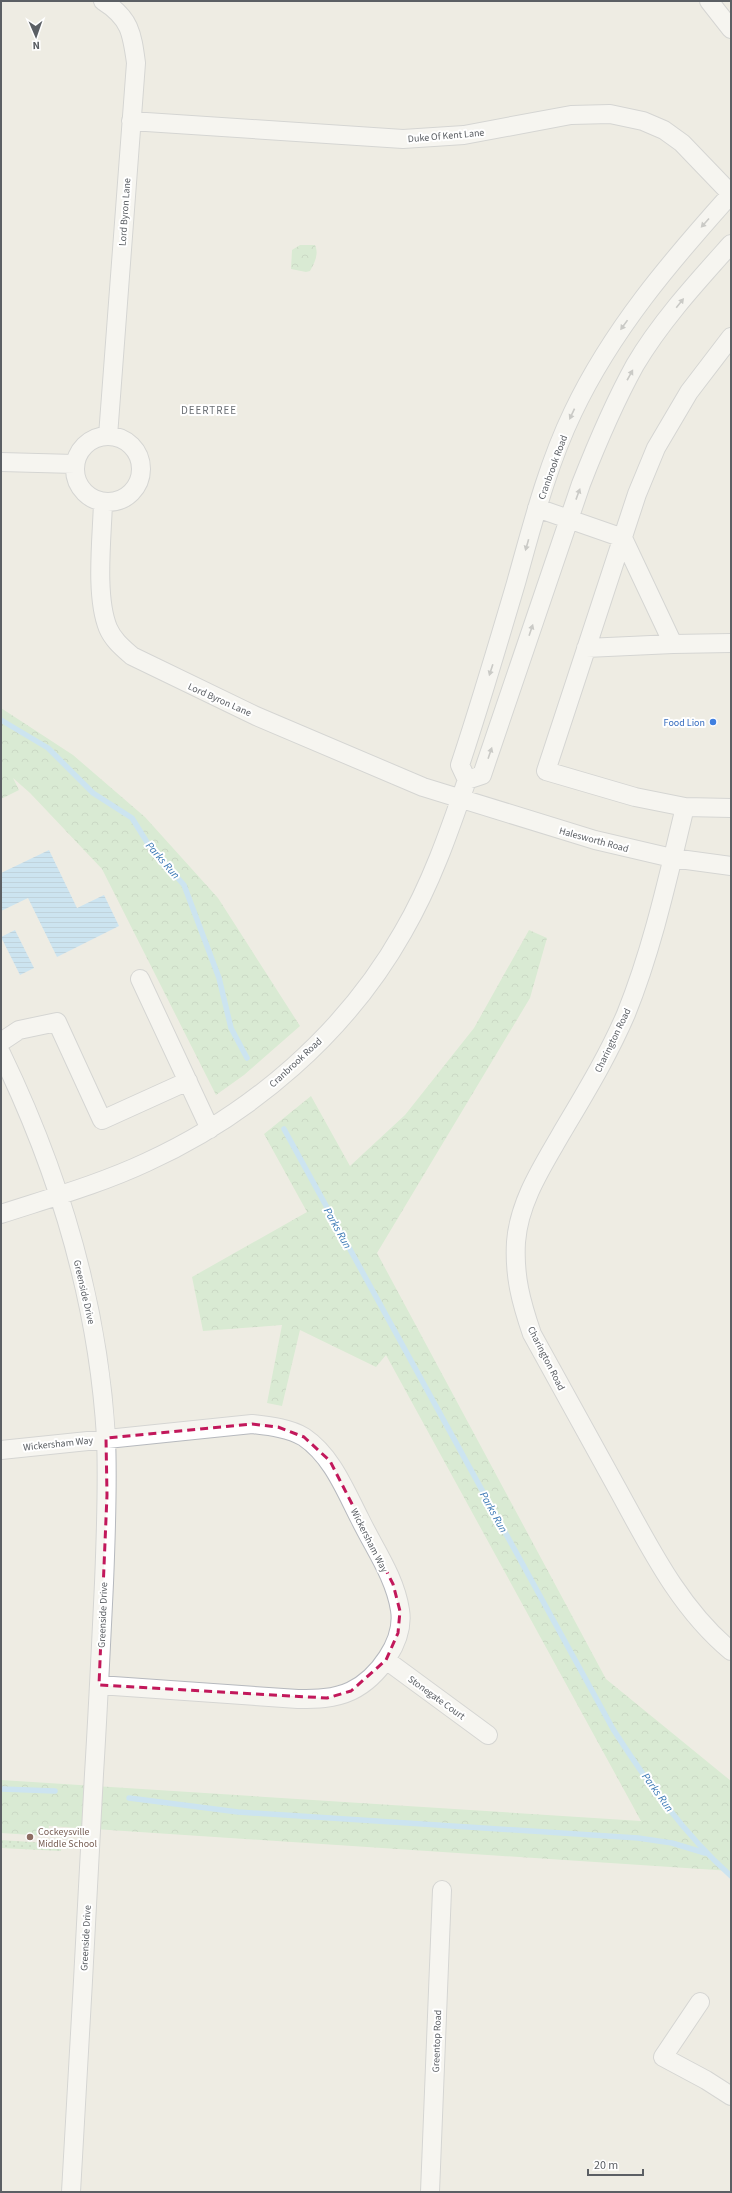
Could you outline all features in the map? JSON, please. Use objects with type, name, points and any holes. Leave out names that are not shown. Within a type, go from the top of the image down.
[{"type":"street","name":"Lord Byron Lane","points":[[103,1],[117,10],[130,28],[136,63],[108,436]]},
{"type":"street","points":[[709,1],[731,30]]},
{"type":"street","name":"Duke Of Kent Lane","points":[[131,121],[403,139],[464,135],[571,115],[610,114],[637,119],[664,130],[694,154],[731,194]]},
{"type":"street","name":"Cranbrook Road","points":[[1,1214],[59,1196],[147,1162],[210,1129],[250,1103],[293,1067],[363,992],[394,947],[417,906],[448,836],[467,780],[460,765],[494,660],[537,508],[556,452],[572,413],[612,341],[661,275],[731,194]]},
{"type":"street","points":[[467,780],[482,775],[569,519],[599,439],[636,364],[656,334],[731,244]]},
{"type":"street","points":[[727,341],[689,392],[656,448],[637,494],[622,538],[546,771],[635,797],[685,807],[731,808]]},
{"type":"street","points":[[108,436],[122,439],[134,447],[140,457],[142,469],[139,483],[129,496],[117,502],[103,502],[94,500],[83,492],[75,478],[75,464],[78,454],[86,444],[96,438],[108,436]]},
{"type":"street","points":[[1,462],[75,464]]},
{"type":"street","name":"Lord Byron Lane","points":[[103,502],[102,586],[104,611],[108,629],[117,643],[132,656],[173,678],[345,754],[423,787],[461,799]]},
{"type":"street","points":[[537,508],[622,538],[673,644]]},
{"type":"street","points":[[586,648],[731,643]]},
{"type":"street","name":"Halesworth Road","points":[[461,799],[595,840],[672,858],[731,866]]},
{"type":"street","name":"Charington Road","points":[[685,807],[659,916],[626,1014],[606,1058],[533,1183],[521,1216],[516,1242],[517,1269],[520,1299],[532,1334],[645,1540],[669,1581],[694,1614],[717,1639],[731,1651]]},
{"type":"street","points":[[140,979],[210,1129]]},
{"type":"street","points":[[1,1042],[19,1030],[57,1022],[102,1120],[188,1081]]},
{"type":"street","name":"Greenside Drive","points":[[1,1053],[36,1132],[59,1196],[82,1275],[93,1329],[102,1388],[106,1438],[107,1495],[100,1685],[71,2192]]},
{"type":"street","name":"Wickersham Way","points":[[1,1450],[252,1424],[278,1427],[304,1437],[330,1461],[393,1584],[400,1611],[398,1633],[386,1660],[370,1678],[351,1691],[327,1698],[298,1699],[100,1685]]},
{"type":"street","name":"Stonegate Court","points":[[386,1660],[488,1735]]},
{"type":"street","name":"Greentop Road","points":[[430,2192],[442,1890]]},
{"type":"street","points":[[700,2002],[663,2057],[706,2080],[731,2096]]},
{"type":"highlighted area","points":[[252,1424],[278,1427],[304,1437],[330,1461],[393,1584],[400,1611],[398,1633],[386,1660],[351,1691],[327,1698],[99,1685],[107,1495],[106,1438]]},
{"type":"green space","points":[[300,245],[315,245],[315,261],[310,271],[306,272],[291,269],[292,250]]},
{"type":"green space","points":[[1,708],[73,755],[145,817],[218,898],[300,1026],[244,1075],[216,1095],[102,869],[30,793],[13,778],[19,790],[1,799]]},
{"type":"green space","points":[[529,930],[547,938],[530,998],[377,1253],[606,1679],[731,1781],[731,1871],[49,1826],[47,1836],[1,1833],[1,1780],[641,1821],[386,1355],[376,1367],[300,1330],[282,1406],[267,1403],[282,1325],[203,1331],[192,1277],[307,1212],[264,1134],[311,1096],[350,1166],[405,1115],[474,1028]]},
{"type":"green space","points":[[1,1840],[61,1844],[61,1851],[1,1848]]},
{"type":"water","points":[[49,850],[77,908],[104,895],[119,926],[57,957],[28,898],[1,911],[1,873]]},
{"type":"water","points":[[15,930],[34,968],[20,975],[1,937]]},
{"type":"waterway","name":"Parks Run","points":[[1,720],[48,748],[93,793],[132,818],[150,847],[184,885],[219,978],[231,1028],[247,1058]]},
{"type":"waterway","name":"Parks Run","points":[[284,1129],[613,1729],[667,1807],[698,1843],[731,1876]]},
{"type":"waterway","points":[[1,1789],[55,1791]]},
{"type":"waterway","points":[[129,1798],[238,1812],[638,1838],[672,1843],[705,1853]]},
{"type":"place","name":"Food Lion","points":[[713,722]]},
{"type":"place","name":"Cockeysville Middle School","points":[[30,1837]]},
{"type":"district","name":"DEERTREE","points":[[209,410]]}]
